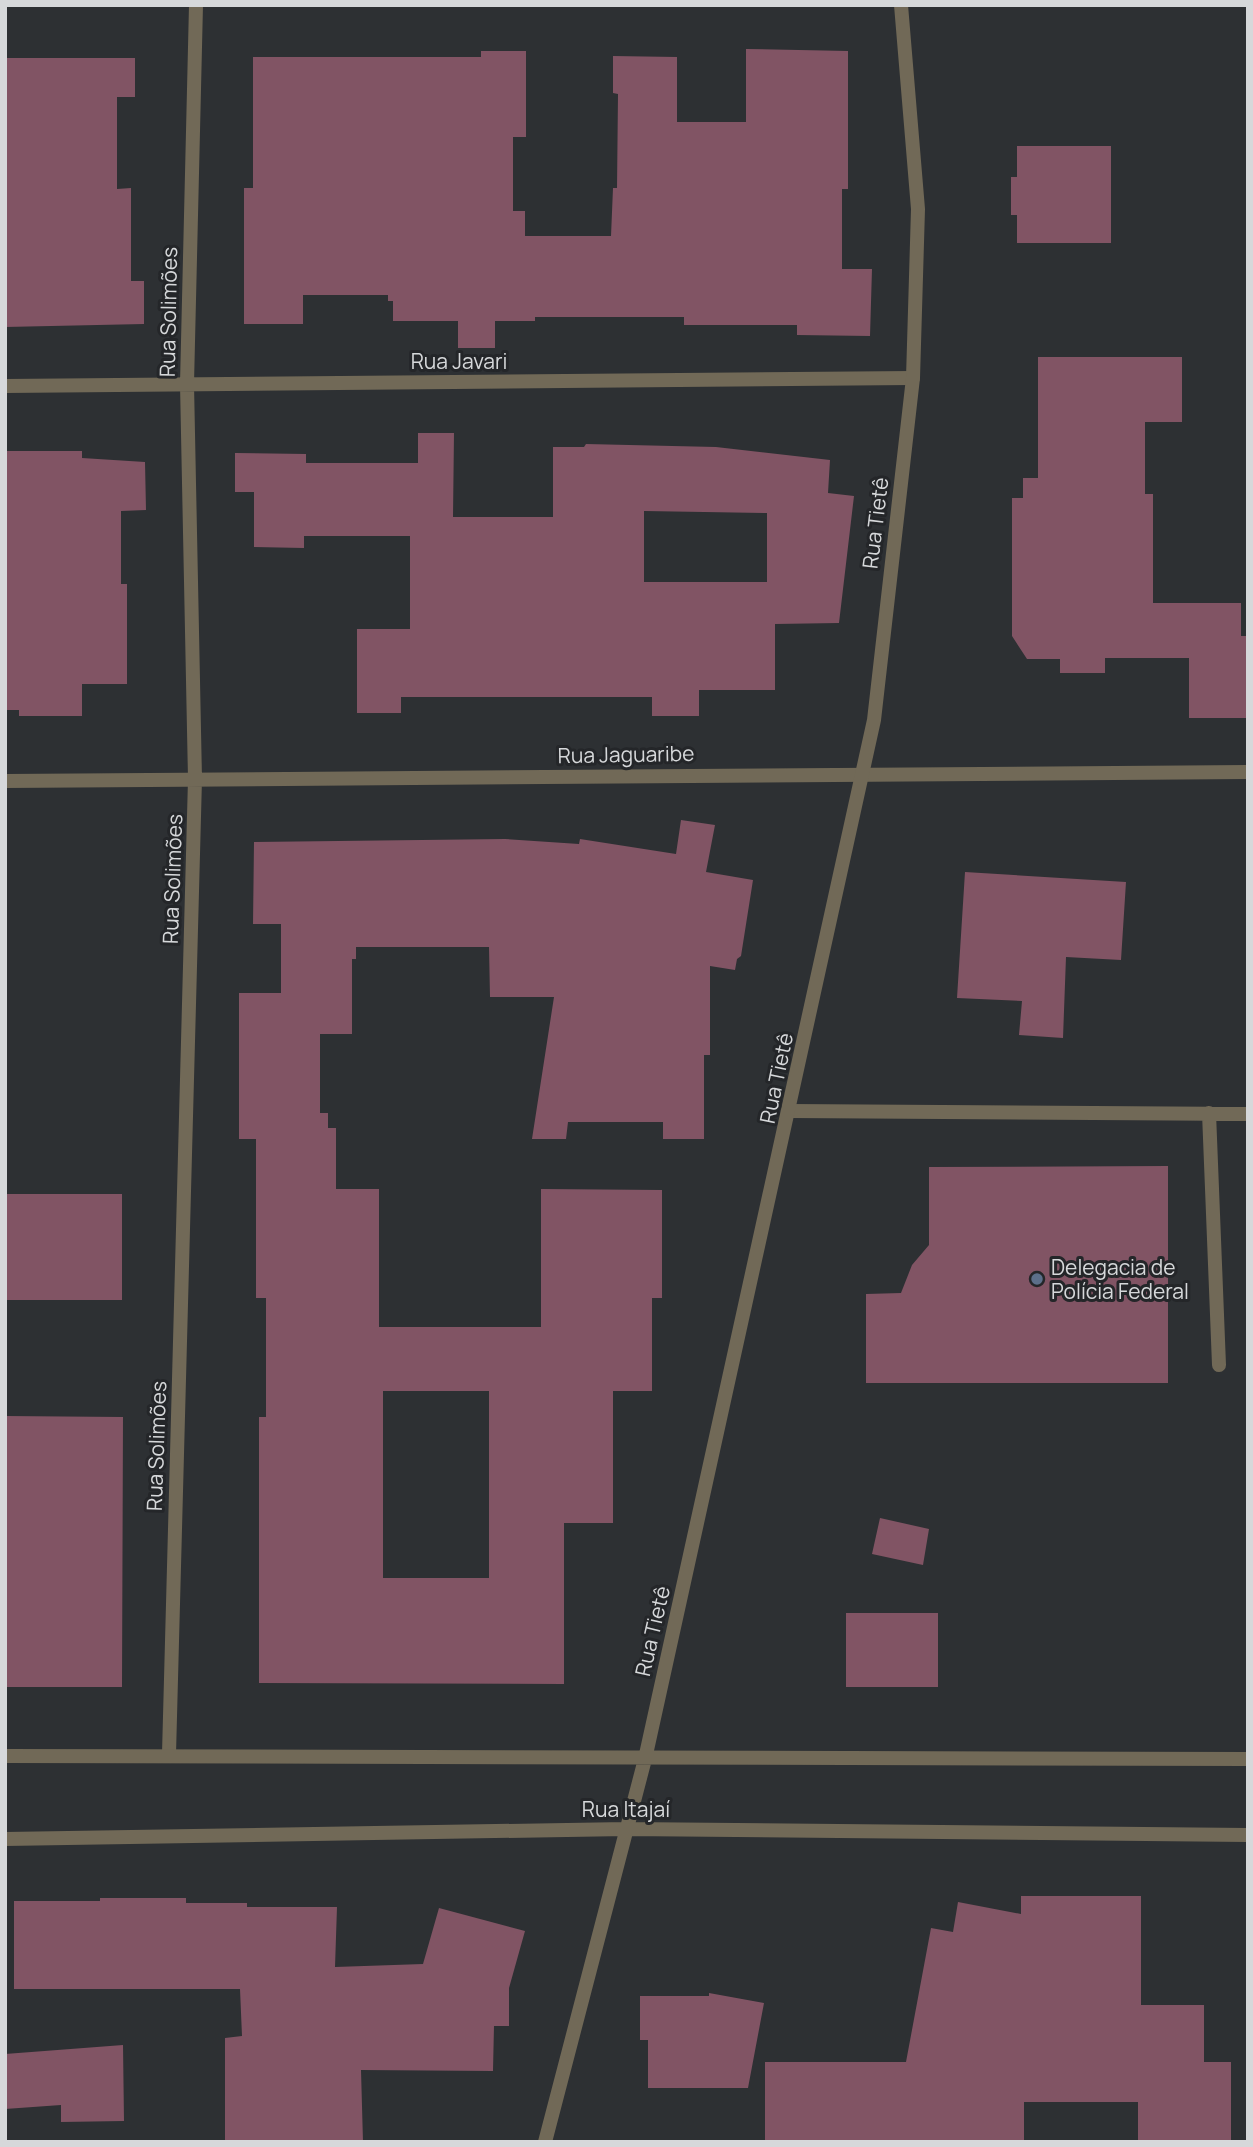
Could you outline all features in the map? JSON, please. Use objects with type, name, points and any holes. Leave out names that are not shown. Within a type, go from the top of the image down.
[{"type":"street","name":"Rua Solimões","points":[[169,1754],[195,779],[187,384],[197,5]]},
{"type":"street","name":"Rua Tietê","points":[[545,2142],[645,1759],[790,1111],[874,720],[913,379],[919,209],[901,5]]},
{"type":"street","name":"Rua Javari","points":[[5,386],[913,379]]},
{"type":"street","name":"Rua Jaguaribe","points":[[5,780],[864,772],[1248,772]]},
{"type":"street","points":[[790,1111],[1248,1114]]},
{"type":"street","points":[[1209,1113],[1219,1365]]},
{"type":"street","points":[[5,1756],[169,1754],[645,1759],[1248,1759]]},
{"type":"street","name":"Rua Itajaí","points":[[5,1839],[626,1829],[1248,1835]]},
{"type":"building","points":[[746,49],[848,51],[848,189],[842,189],[842,269],[872,269],[870,336],[797,335],[797,325],[684,325],[684,317],[535,317],[535,321],[495,321],[495,348],[458,348],[458,321],[393,321],[393,301],[388,301],[388,295],[303,295],[303,324],[244,324],[244,188],[253,188],[253,57],[481,57],[481,51],[526,51],[526,137],[513,137],[513,211],[525,211],[525,236],[611,236],[613,188],[617,188],[618,94],[613,93],[613,56],[677,57],[677,122],[746,122]]},
{"type":"building","points":[[5,58],[135,58],[135,97],[117,97],[117,189],[131,188],[131,281],[144,281],[144,324],[5,327]]},
{"type":"building","points":[[1017,146],[1111,146],[1111,243],[1017,243],[1017,215],[1011,215],[1011,177],[1017,177]]},
{"type":"building","points":[[1038,357],[1182,357],[1182,422],[1145,422],[1145,494],[1153,494],[1153,603],[1241,603],[1241,636],[1248,636],[1248,718],[1189,718],[1189,658],[1105,658],[1105,673],[1060,673],[1060,659],[1027,659],[1012,636],[1012,498],[1023,498],[1023,478],[1038,478]]},
{"type":"building","points":[[418,433],[454,433],[453,517],[553,517],[553,447],[584,447],[586,444],[716,447],[830,460],[828,493],[854,496],[839,623],[775,624],[775,690],[699,690],[699,716],[652,716],[652,697],[401,697],[401,713],[357,713],[357,629],[410,629],[410,536],[304,536],[304,548],[254,547],[254,492],[235,492],[235,453],[306,454],[306,463],[418,463]],"holes":[[[644,511],[767,513],[767,582],[644,582]]]},
{"type":"building","points":[[5,451],[82,451],[82,458],[145,462],[146,510],[121,511],[121,584],[127,584],[127,684],[82,684],[82,716],[19,716],[19,710],[5,710]]},
{"type":"building","points":[[681,820],[715,825],[706,872],[753,880],[741,956],[737,959],[735,970],[710,966],[710,1055],[704,1055],[704,1139],[663,1139],[663,1122],[568,1122],[566,1139],[532,1139],[554,997],[490,997],[489,947],[356,947],[356,959],[352,959],[352,1034],[320,1034],[320,1113],[328,1113],[328,1128],[336,1128],[336,1189],[379,1189],[379,1327],[541,1327],[541,1189],[662,1190],[662,1298],[652,1298],[652,1391],[613,1391],[613,1523],[564,1523],[564,1684],[259,1683],[259,1417],[266,1417],[266,1298],[256,1298],[256,1139],[239,1139],[239,993],[281,993],[281,924],[253,924],[254,842],[505,839],[579,844],[580,839],[676,854]],"holes":[[[383,1391],[489,1391],[489,1578],[383,1578]]]},
{"type":"building","points":[[965,872],[1126,882],[1121,960],[1066,957],[1063,1038],[1019,1035],[1022,1001],[957,998]]},
{"type":"building","name":"Delegacia de Polícia Federal","points":[[1168,1166],[1168,1383],[866,1383],[866,1294],[901,1293],[912,1265],[929,1245],[929,1167]]},
{"type":"building","points":[[5,1194],[122,1194],[122,1300],[5,1300]]},
{"type":"building","points":[[5,1416],[123,1417],[122,1687],[5,1687]]},
{"type":"building","points":[[880,1518],[929,1529],[923,1565],[872,1554]]},
{"type":"building","points":[[846,1613],[938,1613],[938,1687],[846,1687]]},
{"type":"building","points":[[1021,1896],[1141,1896],[1141,2005],[1204,2005],[1204,2062],[1231,2062],[1231,2142],[1138,2142],[1138,2102],[1024,2102],[1024,2142],[765,2142],[765,2062],[906,2062],[931,1928],[953,1932],[958,1902],[1021,1914]]},
{"type":"building","points":[[100,1898],[186,1898],[186,1903],[247,1903],[247,1907],[337,1907],[335,1967],[423,1964],[439,1908],[525,1931],[509,1988],[509,2026],[494,2026],[493,2071],[361,2070],[363,2142],[225,2142],[225,2038],[242,2036],[240,1989],[14,1989],[14,1901],[100,1901]]},
{"type":"building","points":[[709,1993],[764,2003],[748,2088],[648,2088],[648,2040],[640,2040],[640,1996],[709,1996]]},
{"type":"building","points":[[123,2045],[124,2121],[61,2122],[61,2105],[5,2109],[5,2054]]},
{"type":"place","name":"Delegacia de Polícia Federal","points":[[1037,1279]]}]
